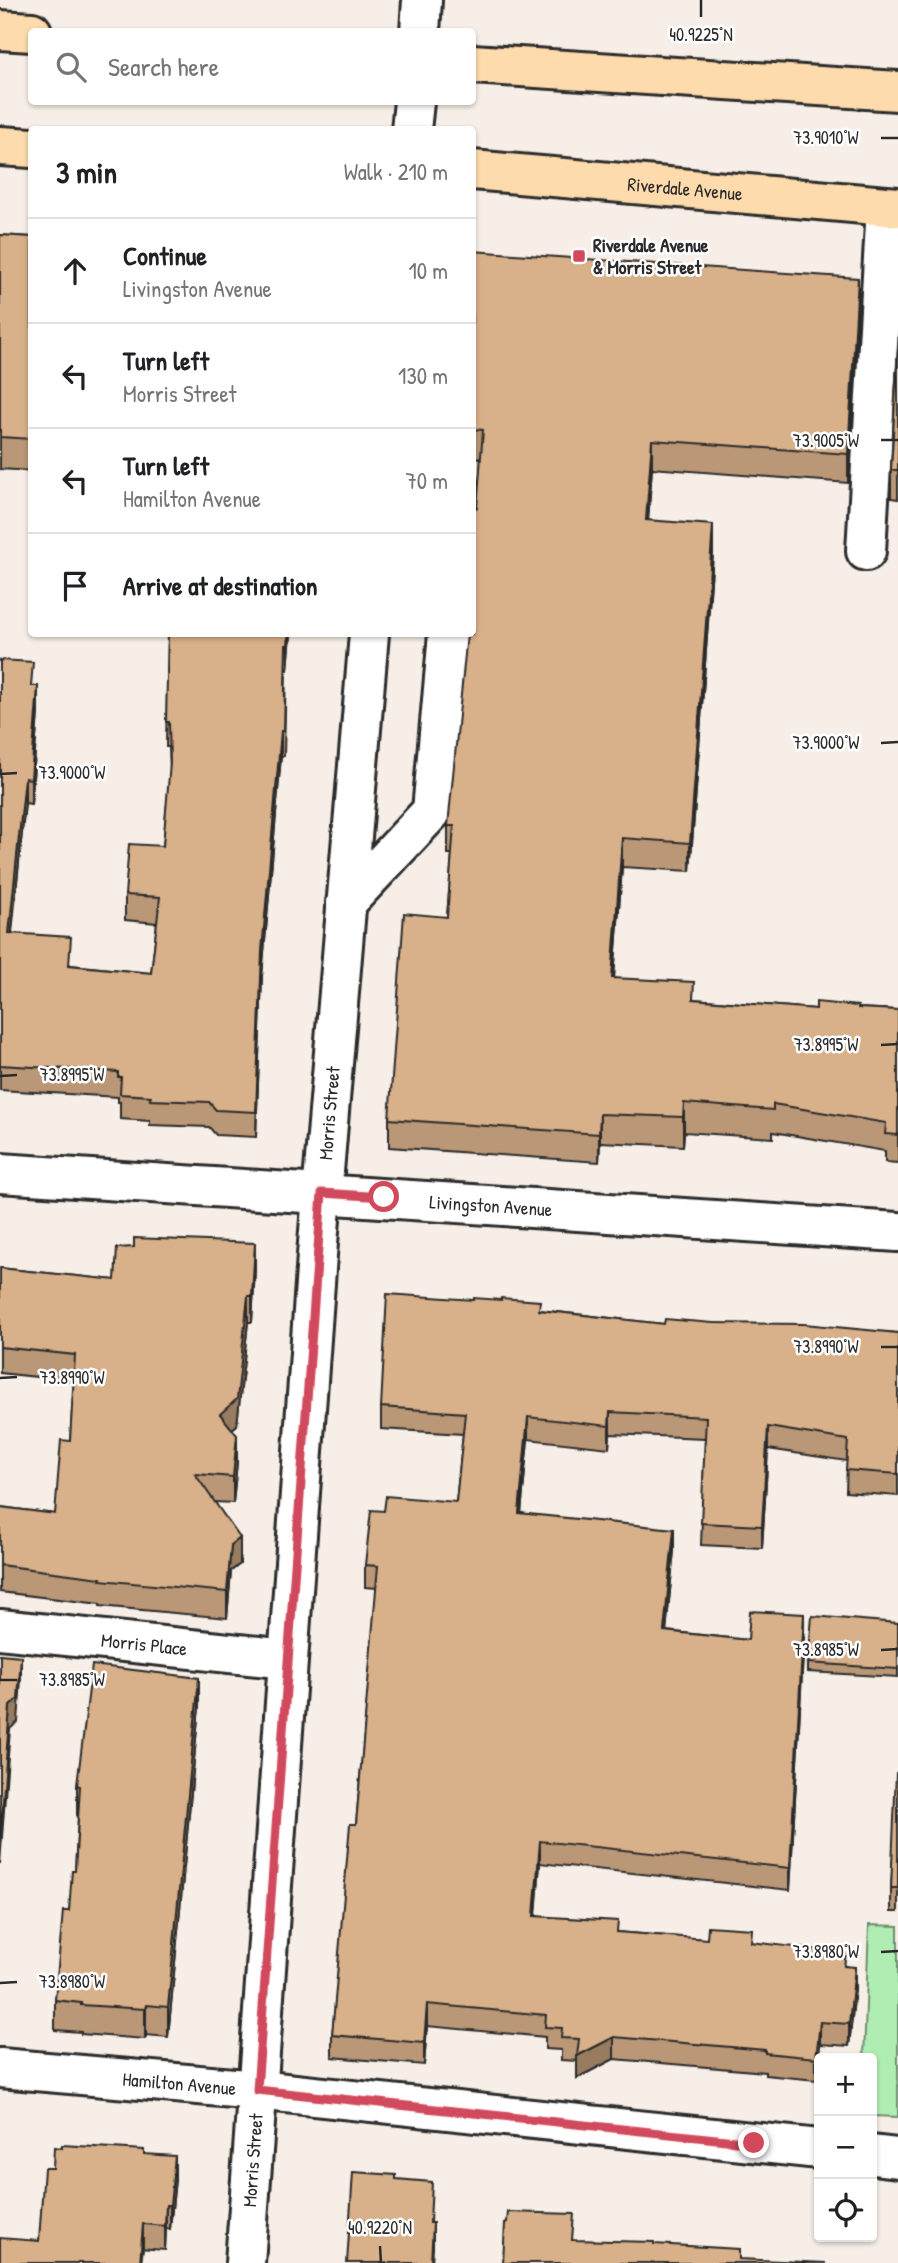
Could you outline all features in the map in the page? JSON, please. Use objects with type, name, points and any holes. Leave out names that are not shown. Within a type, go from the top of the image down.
[{"type":"main road","points":[[0,30],[28,32]]},
{"type":"main road","points":[[476,64],[898,91]]},
{"type":"main road","points":[[0,146],[28,148]]},
{"type":"main road","name":"Riverdale Avenue","points":[[476,170],[892,207]]},
{"type":"street","points":[[420,28],[422,0]]},
{"type":"street","points":[[411,126],[414,105]]},
{"type":"street","points":[[866,551],[892,207]]},
{"type":"street","name":"Morris Street","points":[[245,2263],[322,1193],[369,637]]},
{"type":"street","points":[[346,903],[432,811],[448,637]]},
{"type":"street","name":"Livingston Avenue","points":[[0,1173],[898,1232]]},
{"type":"street","name":"Morris Place","points":[[0,1629],[288,1660]]},
{"type":"street","name":"Hamilton Avenue","points":[[0,2068],[257,2090],[814,2148]]},
{"type":"street","points":[[877,2156],[898,2158]]},
{"type":"green space","points":[[869,1925],[898,1926],[898,2117],[877,2116],[877,2053],[864,2053]]},
{"type":"building","points":[[0,235],[28,237],[28,439],[0,437]]},
{"type":"building","points":[[476,251],[858,278],[848,454],[652,440],[646,520],[713,525],[690,843],[622,838],[612,978],[694,982],[693,999],[816,1009],[816,1002],[898,1010],[898,1135],[885,1134],[886,1123],[773,1104],[773,1110],[684,1103],[683,1117],[600,1114],[599,1134],[389,1119],[404,913],[447,917],[454,826],[448,826],[467,637],[476,637],[476,508],[483,430],[476,429]]},
{"type":"building","points":[[898,349],[898,470],[891,470]]},
{"type":"building","points":[[168,637],[289,637],[286,645],[284,731],[281,731],[262,951],[256,1112],[216,1110],[209,1102],[150,1100],[151,1096],[120,1094],[121,1077],[118,1077],[118,1072],[0,1065],[0,660],[33,662],[31,686],[38,686],[31,779],[25,778],[9,933],[71,937],[69,965],[151,973],[160,897],[125,895],[129,844],[163,846],[170,763],[169,722],[166,722]]},
{"type":"building","points":[[134,1238],[255,1243],[252,1296],[248,1296],[237,1399],[220,1414],[237,1435],[233,1477],[195,1474],[240,1538],[231,1545],[227,1592],[100,1580],[101,1578],[0,1565],[0,1507],[55,1514],[61,1440],[70,1441],[75,1355],[0,1347],[0,1268],[115,1280],[117,1248],[134,1247]]},
{"type":"building","points":[[387,1294],[540,1301],[539,1310],[664,1324],[665,1319],[713,1323],[804,1324],[898,1333],[898,1474],[846,1470],[848,1440],[768,1427],[762,1526],[701,1523],[706,1417],[610,1412],[609,1426],[528,1417],[519,1513],[674,1529],[664,1631],[748,1640],[750,1611],[804,1614],[790,1868],[540,1841],[534,1916],[618,1921],[617,1932],[707,1939],[708,1926],[752,1929],[751,1942],[846,1953],[844,1966],[855,1967],[849,2024],[820,2022],[814,2058],[765,2053],[765,2050],[614,2037],[577,2056],[579,2039],[561,2038],[562,2028],[545,2027],[546,2015],[427,2004],[424,2043],[332,2035],[350,1824],[356,1824],[378,1566],[365,1565],[371,1510],[384,1511],[386,1496],[456,1502],[465,1413],[381,1407]]},
{"type":"building","points":[[812,1616],[898,1623],[898,1669],[808,1663]]},
{"type":"building","points":[[0,1654],[21,1656],[18,1699],[10,1706],[0,1842]]},
{"type":"building","points":[[92,1665],[199,1678],[168,2007],[146,2005],[145,2009],[81,2005],[55,2000],[63,1911],[69,1911],[72,1871],[75,1871],[80,1786],[77,1785]]},
{"type":"building","points":[[896,1773],[898,1888],[891,1888]]},
{"type":"building","points":[[62,2145],[144,2150],[144,2154],[175,2156],[165,2226],[143,2224],[140,2263],[0,2263],[0,2238],[39,2241],[44,2168],[53,2168],[54,2147],[62,2148]]},
{"type":"building","points":[[353,2172],[396,2175],[396,2179],[432,2182],[431,2263],[347,2263]]},
{"type":"building","points":[[508,2212],[574,2214],[572,2240],[654,2242],[739,2249],[739,2259],[826,2263],[503,2263]]},
{"type":"place","name":"Riverdale Avenue & Morris Street","points":[[579,256]]},
{"type":"route","points":[[384,1197],[322,1193],[257,2090],[754,2143]]}]
